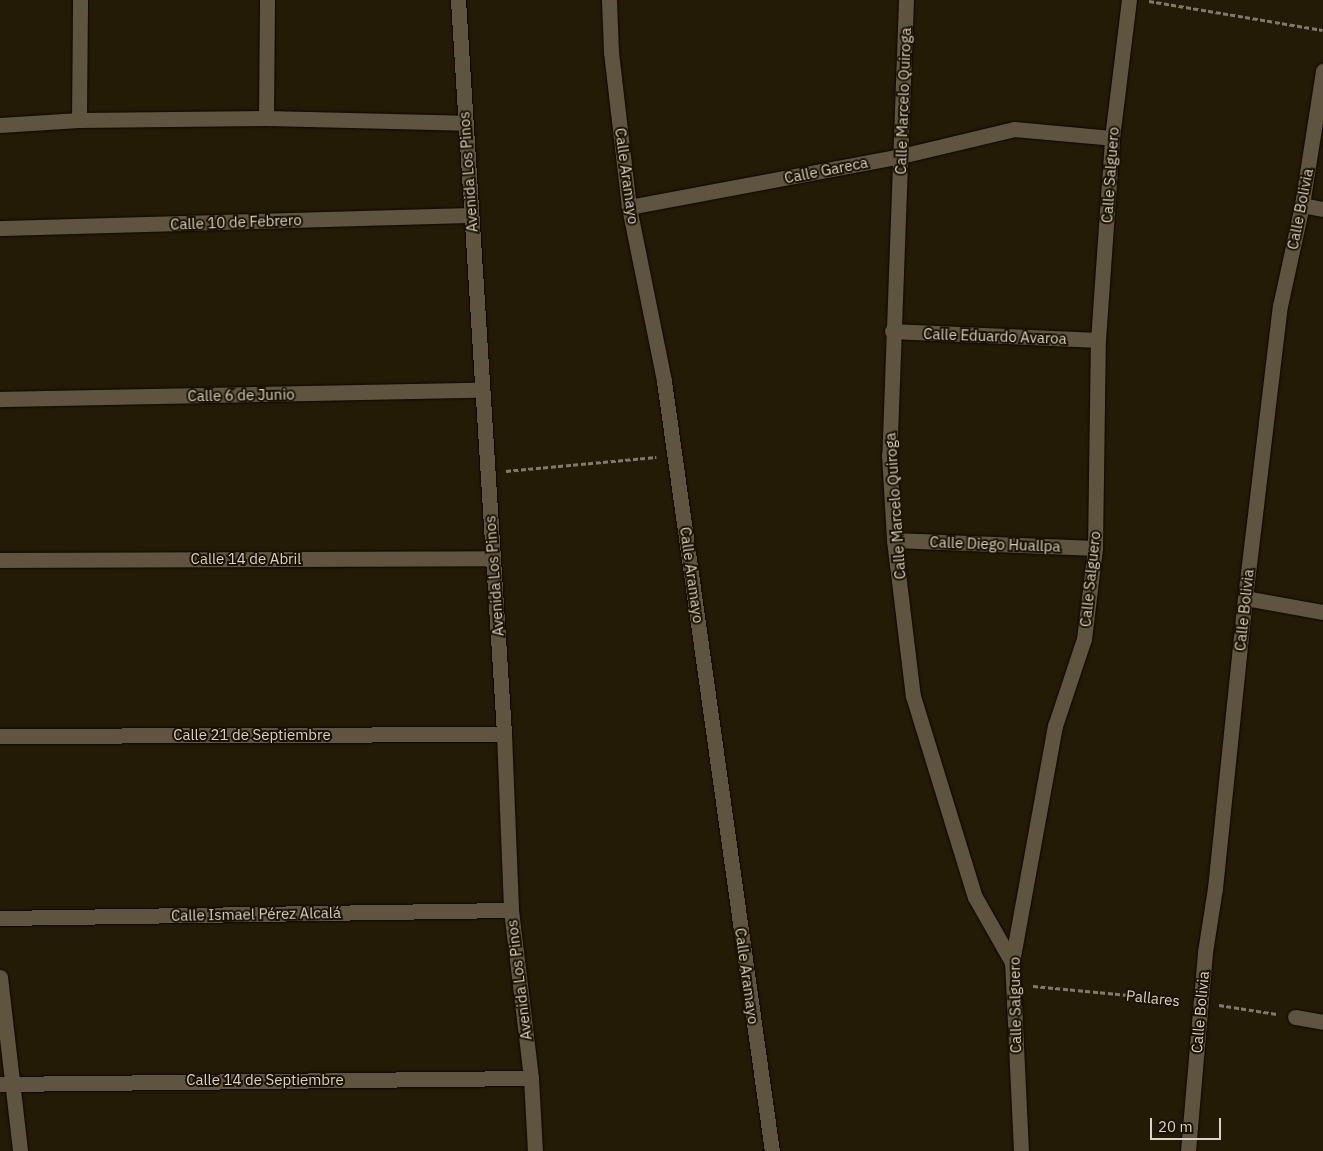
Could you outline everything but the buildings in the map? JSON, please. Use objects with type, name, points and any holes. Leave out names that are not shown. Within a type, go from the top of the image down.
[{"type":"street","points":[[79,120],[80,0]]},
{"type":"street","points":[[266,118],[267,0]]},
{"type":"street","name":"Avenida Los Pinos","points":[[458,0],[504,734],[511,910],[531,1078],[535,1151]]},
{"type":"street","name":"Calle Aramayo","points":[[609,0],[611,52],[629,207],[664,381],[772,1151]]},
{"type":"street","name":"Calle Marcelo Quiroga","points":[[906,0],[901,156],[892,331],[889,455],[894,540],[913,696],[976,897],[1012,962]]},
{"type":"street","name":"Calle Salguero","points":[[1021,1151],[1012,962],[1055,726],[1084,639],[1095,548],[1098,340],[1112,138],[1129,0]]},
{"type":"street","name":"Calle Bolivia","points":[[1188,1151],[1201,1002],[1245,598],[1280,306],[1302,205],[1323,72]]},
{"type":"street","points":[[0,125],[79,120],[266,118],[465,123]]},
{"type":"street","name":"Calle Gareca","points":[[629,207],[901,156],[1014,129],[1112,138]]},
{"type":"street","points":[[1302,205],[1323,209]]},
{"type":"street","name":"Calle 10 de Febrero","points":[[0,228],[471,215]]},
{"type":"street","name":"Calle Eduardo Avaroa","points":[[892,331],[1098,340]]},
{"type":"street","name":"Calle 6 de Junio","points":[[0,400],[482,390]]},
{"type":"street","name":"Calle Diego Huallpa","points":[[894,540],[1095,548]]},
{"type":"street","name":"Calle 14 de Abril","points":[[0,560],[493,558]]},
{"type":"street","points":[[1245,598],[1323,612]]},
{"type":"street","name":"Calle 21 de Septiembre","points":[[0,736],[504,734]]},
{"type":"street","name":"Calle Ismael Pérez Alcalá","points":[[0,918],[511,910]]},
{"type":"street","points":[[0,977],[6,1083],[20,1151]]},
{"type":"street","points":[[1295,1017],[1323,1022]]},
{"type":"street","name":"Calle 14 de Septiembre","points":[[6,1083],[531,1078]]},
{"type":"path","points":[[1143,0],[1323,30]]},
{"type":"path","points":[[488,472],[675,455]]},
{"type":"path","name":"Pallares","points":[[1013,984],[1201,1002],[1295,1017]]}]
